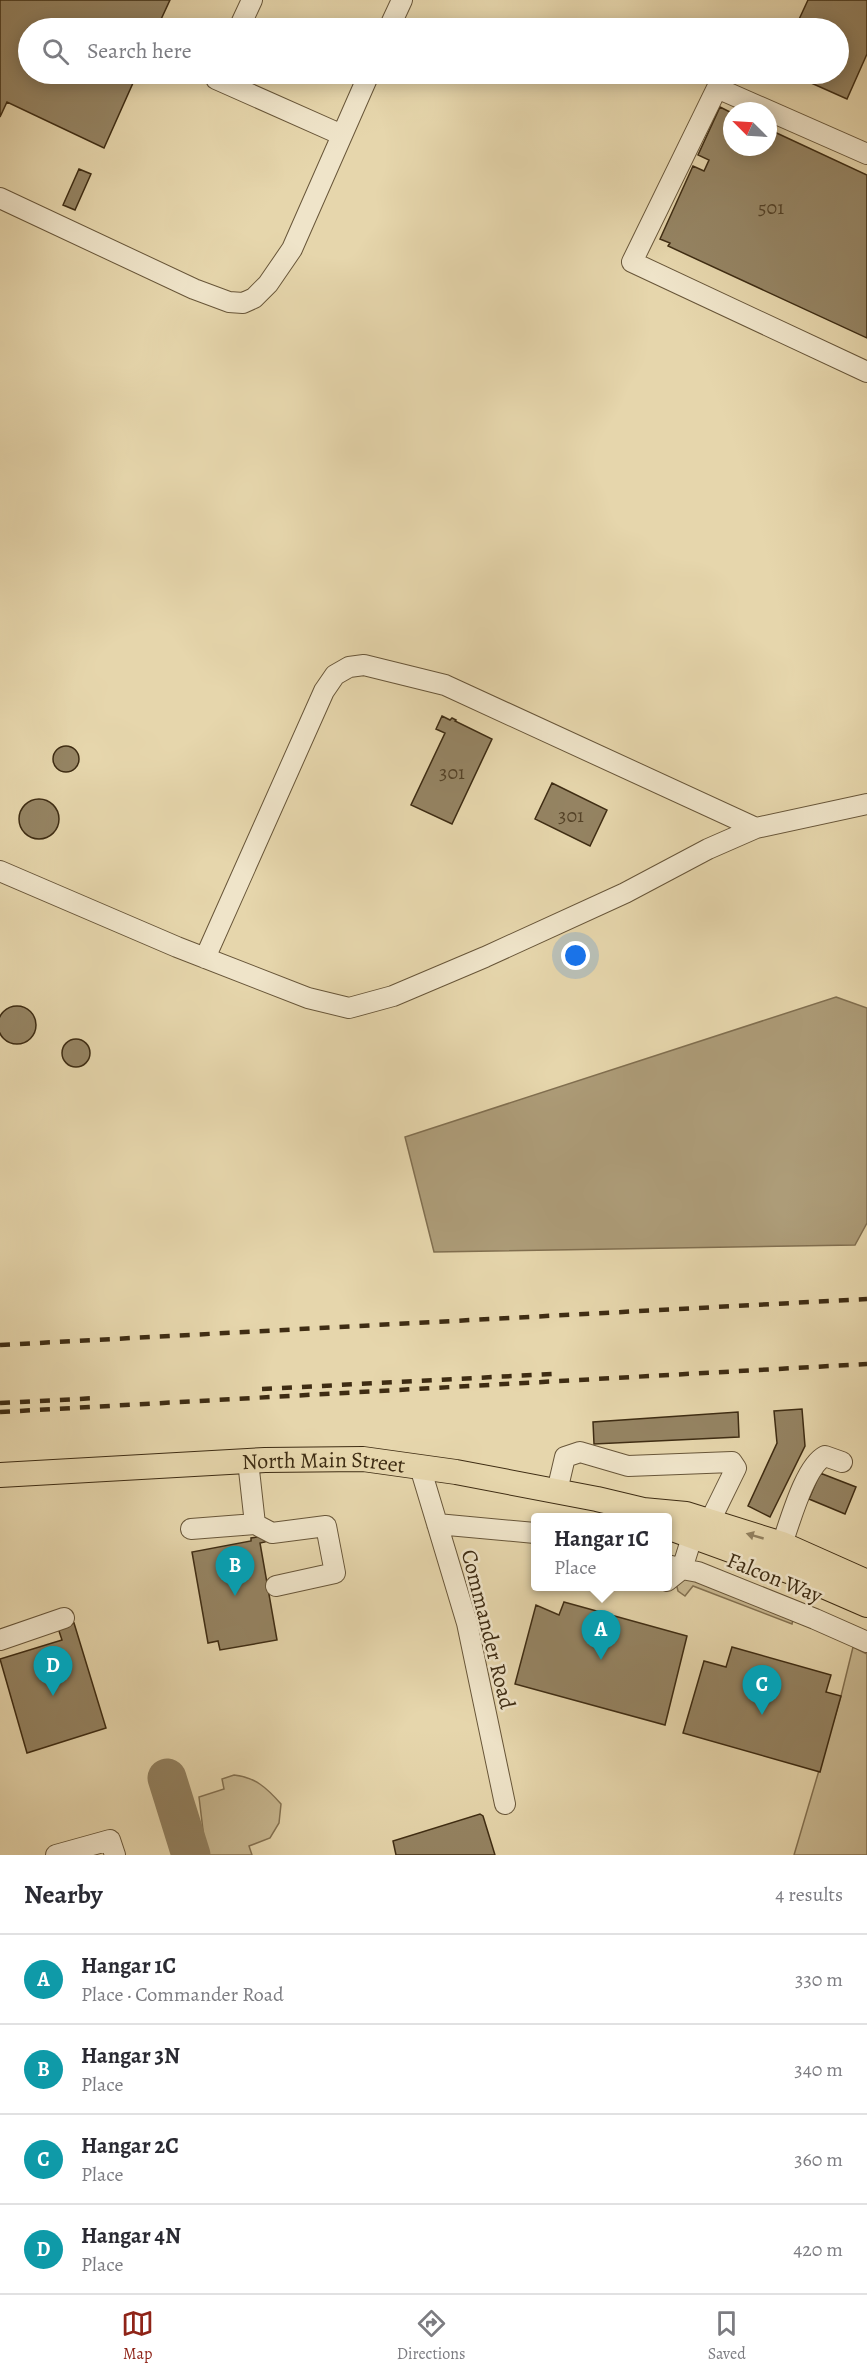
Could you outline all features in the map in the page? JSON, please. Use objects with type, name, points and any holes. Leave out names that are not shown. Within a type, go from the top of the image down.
[{"type":"main road","name":"North Main Street","points":[[0,1475],[248,1461],[363,1459],[557,1491],[645,1513]]},
{"type":"main road","name":"North Main Street","points":[[672,1514],[686,1514],[700,1530],[867,1605]]},
{"type":"main road","name":"North Main Street","points":[[672,1527],[782,1544],[867,1582]]},
{"type":"main road","points":[[782,1544],[867,1574]]},
{"type":"street","points":[[244,18],[252,0]]},
{"type":"street","points":[[394,18],[402,0]]},
{"type":"street","points":[[227,84],[342,135]]},
{"type":"street","points":[[0,198],[194,289],[229,302],[243,303],[254,298],[268,284],[292,249],[365,84]]},
{"type":"street","points":[[867,154],[717,88],[632,262],[867,372]]},
{"type":"street","points":[[205,958],[324,691],[335,675],[349,667],[364,665],[445,686],[756,828]]},
{"type":"street","points":[[0,871],[205,958],[308,998],[349,1008],[368,1005],[485,957],[625,893],[708,849],[756,828],[867,804]]},
{"type":"street","points":[[557,1491],[566,1457],[580,1452],[628,1466],[732,1462],[736,1468],[700,1530],[672,1572]]},
{"type":"street","points":[[782,1544],[810,1473],[818,1460],[825,1456],[842,1462]]},
{"type":"street","points":[[248,1461],[255,1524]]},
{"type":"street","name":"Commander Road","points":[[420,1467],[467,1623],[505,1804]]},
{"type":"street","points":[[191,1529],[255,1524],[272,1533],[326,1526],[334,1573],[276,1586]]},
{"type":"street","points":[[437,1524],[531,1533]]},
{"type":"street","name":"Falcon Way","points":[[672,1578],[698,1572],[867,1642]]},
{"type":"street","points":[[0,1640],[64,1618]]},
{"type":"street","points":[[56,1855],[110,1840],[115,1855]]},
{"type":"shaded area","points":[[836,997],[867,1008],[867,1223],[855,1245],[434,1252],[405,1137]]},
{"type":"shaded area","points":[[686,1574],[794,1615],[792,1624],[693,1586],[685,1596],[678,1591],[676,1583]]},
{"type":"shaded area","points":[[853,1647],[867,1654],[867,1855],[794,1855],[841,1696]]},
{"type":"shaded area","points":[[234,1775],[254,1781],[276,1798],[281,1804],[279,1823],[270,1838],[249,1846],[252,1855],[206,1855],[199,1797],[224,1789],[222,1779]]},
{"type":"building","points":[[0,0],[170,0],[162,18],[18,18],[18,84],[133,84],[104,148],[7,102],[0,117]]},
{"type":"building","points":[[808,0],[867,0],[867,54],[847,99],[813,84],[849,84],[849,18],[800,18]]},
{"type":"building","points":[[720,107],[723,108],[723,156],[777,156],[777,133],[867,175],[867,338],[668,246],[670,243],[660,239],[693,166],[704,171],[709,160],[698,155]]},
{"type":"building","points":[[79,169],[91,174],[75,210],[63,205]]},
{"type":"building","points":[[442,716],[450,720],[452,718],[492,739],[452,824],[411,805],[445,733],[436,729]]},
{"type":"building","points":[[66,746],[75,750],[79,759],[75,768],[66,772],[57,768],[53,759],[57,750]]},
{"type":"building","points":[[552,783],[607,810],[590,846],[535,819]]},
{"type":"building","points":[[39,799],[47,800],[53,805],[58,811],[58,827],[53,833],[47,838],[39,839],[31,838],[25,833],[20,827],[19,819],[20,811],[25,805],[31,800]]},
{"type":"building","points":[[10,1007],[24,1007],[35,1018],[35,1032],[24,1043],[10,1043],[-1,1032],[-1,1018]]},
{"type":"building","points":[[76,1039],[86,1043],[90,1053],[86,1063],[76,1067],[66,1063],[62,1053],[66,1043]]},
{"type":"building","points":[[802,1409],[805,1446],[770,1517],[748,1506],[777,1443],[774,1411]]},
{"type":"building","points":[[738,1412],[739,1437],[594,1444],[593,1422]]},
{"type":"building","points":[[820,1473],[856,1487],[845,1514],[809,1499]]},
{"type":"building","points":[[264,1536],[265,1542],[260,1543],[277,1640],[220,1650],[218,1641],[208,1643],[192,1552],[251,1541],[251,1538]]},
{"type":"building","points":[[564,1602],[687,1636],[665,1725],[515,1684],[536,1605],[559,1615]]},
{"type":"building","points":[[74,1623],[106,1728],[27,1753],[0,1659],[62,1640],[58,1628]]},
{"type":"building","points":[[732,1647],[831,1675],[826,1692],[841,1696],[820,1772],[683,1733],[704,1661],[726,1667]]},
{"type":"building","points":[[480,1814],[483,1816],[495,1855],[396,1855],[393,1841]]},
{"type":"taxiway","points":[[167,1778],[191,1855]]},
{"type":"railway","points":[[0,1345],[867,1299]]},
{"type":"railway","points":[[0,1412],[867,1364]]},
{"type":"railway","points":[[262,1389],[552,1374]]},
{"type":"railway","points":[[0,1403],[97,1398]]},
{"type":"place","name":"Hangar 3N","points":[[235,1596]]},
{"type":"place","name":"Hangar 1C","points":[[601,1660]]},
{"type":"place","name":"Hangar 4N","points":[[53,1696]]},
{"type":"place","name":"Hangar 2C","points":[[762,1715]]}]
